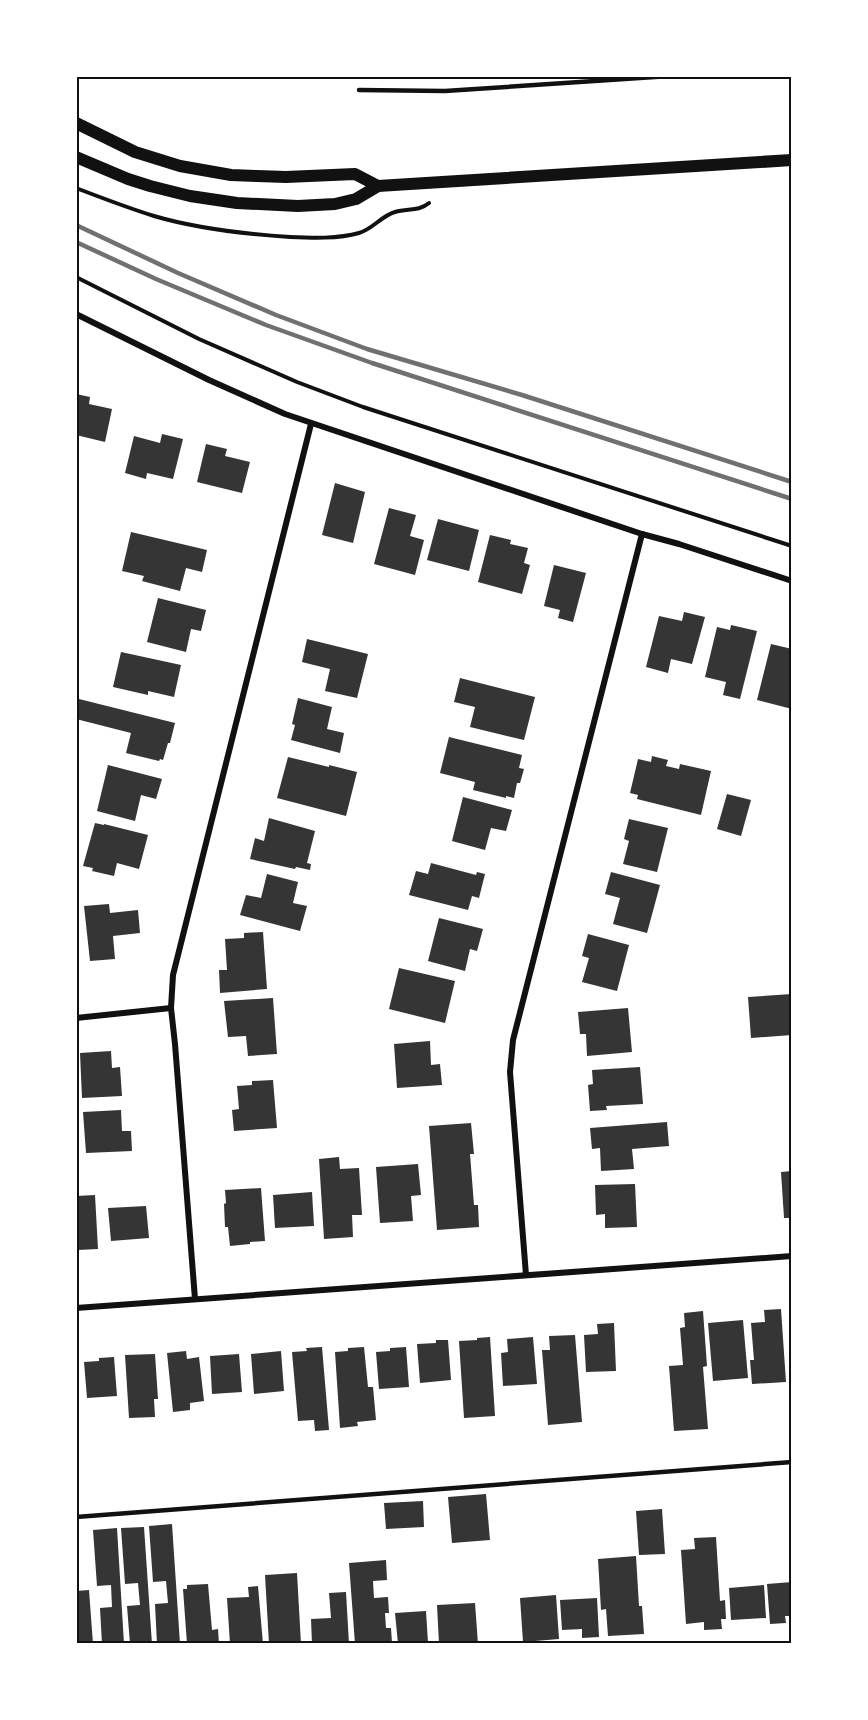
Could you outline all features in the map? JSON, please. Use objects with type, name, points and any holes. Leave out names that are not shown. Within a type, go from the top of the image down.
[{"type":"main road","points":[[76,123],[135,152],[180,166],[231,175],[286,177],[355,174],[378,186]]},
{"type":"main road","points":[[76,157],[128,179],[190,196],[298,206],[335,204],[356,199],[378,186],[792,160]]},
{"type":"street","points":[[76,314],[256,402],[311,424],[642,534],[792,581]]},
{"type":"street","points":[[195,1299],[171,1008],[173,975],[311,424]]},
{"type":"street","points":[[526,1275],[510,1072],[513,1040],[642,534]]},
{"type":"street","points":[[76,1018],[171,1008]]},
{"type":"street","points":[[76,1308],[792,1256]]},
{"type":"lane","points":[[359,90],[444,91],[670,76]]},
{"type":"lane","points":[[76,1517],[792,1462]]},
{"type":"path","points":[[76,277],[199,339],[342,400],[792,546]]},
{"type":"building","points":[[76,394],[90,397],[89,404],[112,409],[105,442],[76,435]]},
{"type":"building","points":[[162,434],[183,439],[173,479],[147,473],[146,479],[125,473],[134,436],[160,443]]},
{"type":"building","points":[[206,444],[227,449],[225,456],[250,462],[242,493],[197,482]]},
{"type":"building","points":[[335,483],[365,492],[353,543],[322,535]]},
{"type":"building","points":[[389,508],[416,515],[410,536],[424,540],[415,575],[374,564]]},
{"type":"building","points":[[438,519],[479,530],[469,571],[427,560]]},
{"type":"building","points":[[131,532],[207,550],[202,572],[186,568],[180,591],[142,581],[144,576],[122,571]]},
{"type":"building","points":[[490,535],[511,540],[510,544],[528,548],[524,563],[530,565],[522,594],[478,582]]},
{"type":"building","points":[[554,565],[586,573],[573,622],[558,618],[560,610],[544,606]]},
{"type":"building","points":[[158,598],[206,610],[201,631],[191,629],[186,652],[147,642]]},
{"type":"building","points":[[684,612],[705,617],[692,664],[671,659],[668,673],[646,667],[659,616],[682,621]]},
{"type":"building","points":[[731,625],[757,631],[740,699],[723,695],[726,682],[705,677],[717,627],[730,630]]},
{"type":"building","points":[[307,639],[368,654],[357,698],[325,691],[330,669],[302,662]]},
{"type":"building","points":[[771,644],[792,649],[792,709],[757,700]]},
{"type":"building","points":[[121,652],[181,665],[174,697],[148,691],[148,695],[113,687]]},
{"type":"building","points":[[460,678],[535,697],[524,740],[470,727],[475,707],[454,702]]},
{"type":"building","points":[[298,698],[332,707],[327,729],[344,733],[340,753],[291,740]]},
{"type":"building","points":[[79,699],[175,723],[163,760],[126,753],[131,733],[76,719]]},
{"type":"building","points":[[449,737],[522,755],[519,768],[524,769],[520,783],[517,783],[514,798],[473,790],[475,782],[440,773]]},
{"type":"building","points":[[652,756],[668,760],[666,766],[679,769],[680,764],[711,771],[701,815],[637,799],[638,795],[630,793],[638,759],[651,762]]},
{"type":"building","points":[[288,757],[357,772],[346,816],[277,798]]},
{"type":"building","points":[[108,765],[162,779],[156,799],[141,795],[135,821],[97,811]]},
{"type":"building","points":[[727,794],[751,800],[741,836],[717,829]]},
{"type":"building","points":[[463,797],[512,810],[506,831],[491,828],[485,850],[452,841]]},
{"type":"building","points":[[269,818],[315,831],[307,863],[311,864],[310,870],[250,859],[255,838],[264,841]]},
{"type":"building","points":[[629,819],[668,828],[657,872],[623,864],[629,841],[624,839]]},
{"type":"building","points":[[95,823],[148,835],[139,869],[117,863],[114,876],[92,871],[93,868],[83,866]]},
{"type":"building","points":[[431,863],[476,875],[477,872],[485,874],[479,898],[472,896],[468,910],[409,895],[416,871],[428,874]]},
{"type":"building","points":[[611,872],[660,885],[647,933],[613,924],[620,898],[605,894]]},
{"type":"building","points":[[267,874],[298,882],[293,903],[307,906],[300,931],[240,915],[246,895],[261,898]]},
{"type":"building","points":[[109,904],[110,913],[138,910],[140,933],[113,936],[115,959],[90,961],[84,906]]},
{"type":"building","points":[[439,918],[483,929],[477,951],[470,949],[465,971],[428,961]]},
{"type":"building","points":[[263,932],[267,989],[220,993],[219,970],[227,970],[225,939],[244,938],[244,933]]},
{"type":"building","points":[[588,934],[629,945],[617,991],[582,982],[589,958],[582,956]]},
{"type":"building","points":[[399,968],[455,981],[445,1023],[389,1009]]},
{"type":"building","points":[[792,994],[792,1035],[751,1038],[748,997]]},
{"type":"building","points":[[273,998],[277,1054],[248,1056],[246,1036],[228,1037],[224,1001]]},
{"type":"building","points":[[628,1008],[632,1052],[587,1056],[586,1034],[580,1034],[578,1012]]},
{"type":"building","points":[[430,1041],[431,1065],[440,1064],[442,1085],[397,1088],[394,1044]]},
{"type":"building","points":[[111,1051],[112,1068],[120,1067],[122,1096],[82,1098],[80,1053]]},
{"type":"building","points":[[640,1067],[643,1104],[606,1106],[607,1110],[590,1111],[588,1085],[593,1084],[592,1070]]},
{"type":"building","points":[[273,1080],[277,1128],[234,1131],[232,1110],[239,1109],[237,1086],[252,1085],[252,1081]]},
{"type":"building","points":[[121,1110],[122,1131],[131,1131],[132,1151],[86,1153],[83,1112]]},
{"type":"building","points":[[667,1122],[669,1146],[632,1149],[634,1169],[601,1171],[600,1148],[592,1149],[590,1128]]},
{"type":"building","points":[[471,1123],[474,1154],[470,1154],[474,1205],[478,1205],[479,1227],[437,1230],[429,1126]]},
{"type":"building","points":[[339,1157],[340,1169],[359,1168],[362,1215],[352,1215],[353,1237],[324,1239],[319,1159]]},
{"type":"building","points":[[418,1164],[421,1195],[411,1196],[413,1221],[380,1223],[376,1167]]},
{"type":"building","points":[[792,1171],[792,1218],[784,1218],[781,1172]]},
{"type":"building","points":[[635,1184],[637,1227],[605,1228],[605,1214],[596,1215],[595,1185]]},
{"type":"building","points":[[261,1188],[265,1241],[230,1246],[228,1227],[225,1227],[225,1190]]},
{"type":"building","points":[[312,1192],[314,1226],[275,1228],[273,1195]]},
{"type":"building","points":[[95,1195],[98,1249],[78,1250],[76,1196]]},
{"type":"building","points":[[146,1206],[149,1238],[111,1241],[108,1208]]},
{"type":"building","points":[[781,1309],[786,1382],[752,1384],[750,1360],[754,1360],[751,1323],[765,1322],[764,1310]]},
{"type":"building","points":[[703,1311],[707,1366],[703,1367],[708,1429],[674,1431],[669,1366],[683,1365],[680,1328],[685,1327],[684,1313]]},
{"type":"building","points":[[743,1320],[748,1378],[713,1381],[708,1323]]},
{"type":"building","points":[[614,1323],[616,1371],[586,1372],[584,1335],[598,1334],[597,1324]]},
{"type":"building","points":[[575,1335],[582,1422],[548,1425],[542,1350],[550,1350],[549,1336]]},
{"type":"building","points":[[490,1337],[495,1416],[464,1418],[459,1341]]},
{"type":"building","points":[[533,1337],[537,1384],[503,1386],[501,1353],[508,1352],[507,1339]]},
{"type":"building","points":[[436,1340],[448,1340],[451,1380],[420,1383],[417,1344],[436,1343]]},
{"type":"building","points":[[322,1347],[329,1430],[315,1431],[314,1420],[298,1421],[292,1352]]},
{"type":"building","points":[[364,1347],[368,1387],[373,1387],[376,1420],[357,1422],[358,1426],[340,1428],[335,1352]]},
{"type":"building","points":[[406,1347],[409,1387],[379,1389],[376,1352]]},
{"type":"building","points":[[186,1351],[187,1359],[199,1357],[204,1401],[190,1403],[190,1410],[173,1412],[167,1353]]},
{"type":"building","points":[[281,1351],[284,1391],[254,1394],[251,1354]]},
{"type":"building","points":[[155,1354],[158,1399],[154,1399],[155,1417],[129,1418],[125,1355]]},
{"type":"building","points":[[239,1354],[242,1392],[212,1394],[210,1356]]},
{"type":"building","points":[[114,1357],[117,1396],[87,1398],[84,1362]]},
{"type":"building","points":[[486,1494],[490,1540],[452,1543],[448,1497]]},
{"type":"building","points":[[423,1501],[424,1527],[386,1529],[384,1503]]},
{"type":"building","points":[[662,1509],[665,1554],[639,1555],[636,1511]]},
{"type":"building","points":[[172,1524],[180,1644],[157,1644],[155,1604],[168,1603],[166,1581],[153,1582],[149,1526]]},
{"type":"building","points":[[144,1527],[152,1644],[130,1644],[127,1606],[140,1605],[138,1583],[125,1584],[121,1528]]},
{"type":"building","points":[[117,1528],[124,1644],[102,1644],[100,1608],[112,1607],[111,1585],[97,1586],[93,1530]]},
{"type":"building","points":[[716,1537],[720,1601],[725,1600],[726,1619],[721,1619],[722,1629],[704,1630],[704,1622],[686,1624],[681,1550],[695,1549],[694,1538]]},
{"type":"building","points":[[636,1556],[639,1606],[642,1606],[644,1634],[608,1636],[606,1609],[601,1610],[598,1559]]},
{"type":"building","points":[[386,1560],[387,1580],[373,1581],[374,1598],[388,1597],[389,1613],[385,1613],[386,1628],[391,1628],[392,1643],[355,1644],[349,1563]]},
{"type":"building","points":[[297,1573],[301,1644],[269,1644],[265,1575]]},
{"type":"building","points":[[792,1582],[792,1616],[785,1616],[786,1623],[770,1624],[767,1584]]},
{"type":"building","points":[[208,1584],[212,1630],[218,1629],[219,1644],[187,1644],[183,1589],[187,1589],[187,1585]]},
{"type":"building","points":[[764,1585],[766,1618],[731,1620],[729,1588]]},
{"type":"building","points":[[258,1586],[263,1644],[230,1644],[227,1598],[249,1597],[248,1587]]},
{"type":"building","points":[[89,1590],[93,1644],[76,1644],[76,1591]]},
{"type":"building","points":[[346,1592],[349,1644],[312,1644],[311,1619],[331,1618],[329,1593]]},
{"type":"building","points":[[556,1595],[559,1639],[523,1642],[520,1598]]},
{"type":"building","points":[[597,1598],[599,1637],[582,1638],[582,1629],[562,1630],[560,1600]]},
{"type":"building","points":[[475,1603],[478,1644],[439,1644],[437,1605]]},
{"type":"building","points":[[426,1611],[428,1643],[398,1644],[395,1613]]},
{"type":"railway","points":[[76,225],[178,273],[276,315],[367,349],[522,395],[792,482]]},
{"type":"railway","points":[[76,242],[156,279],[266,325],[372,363],[792,499]]}]
